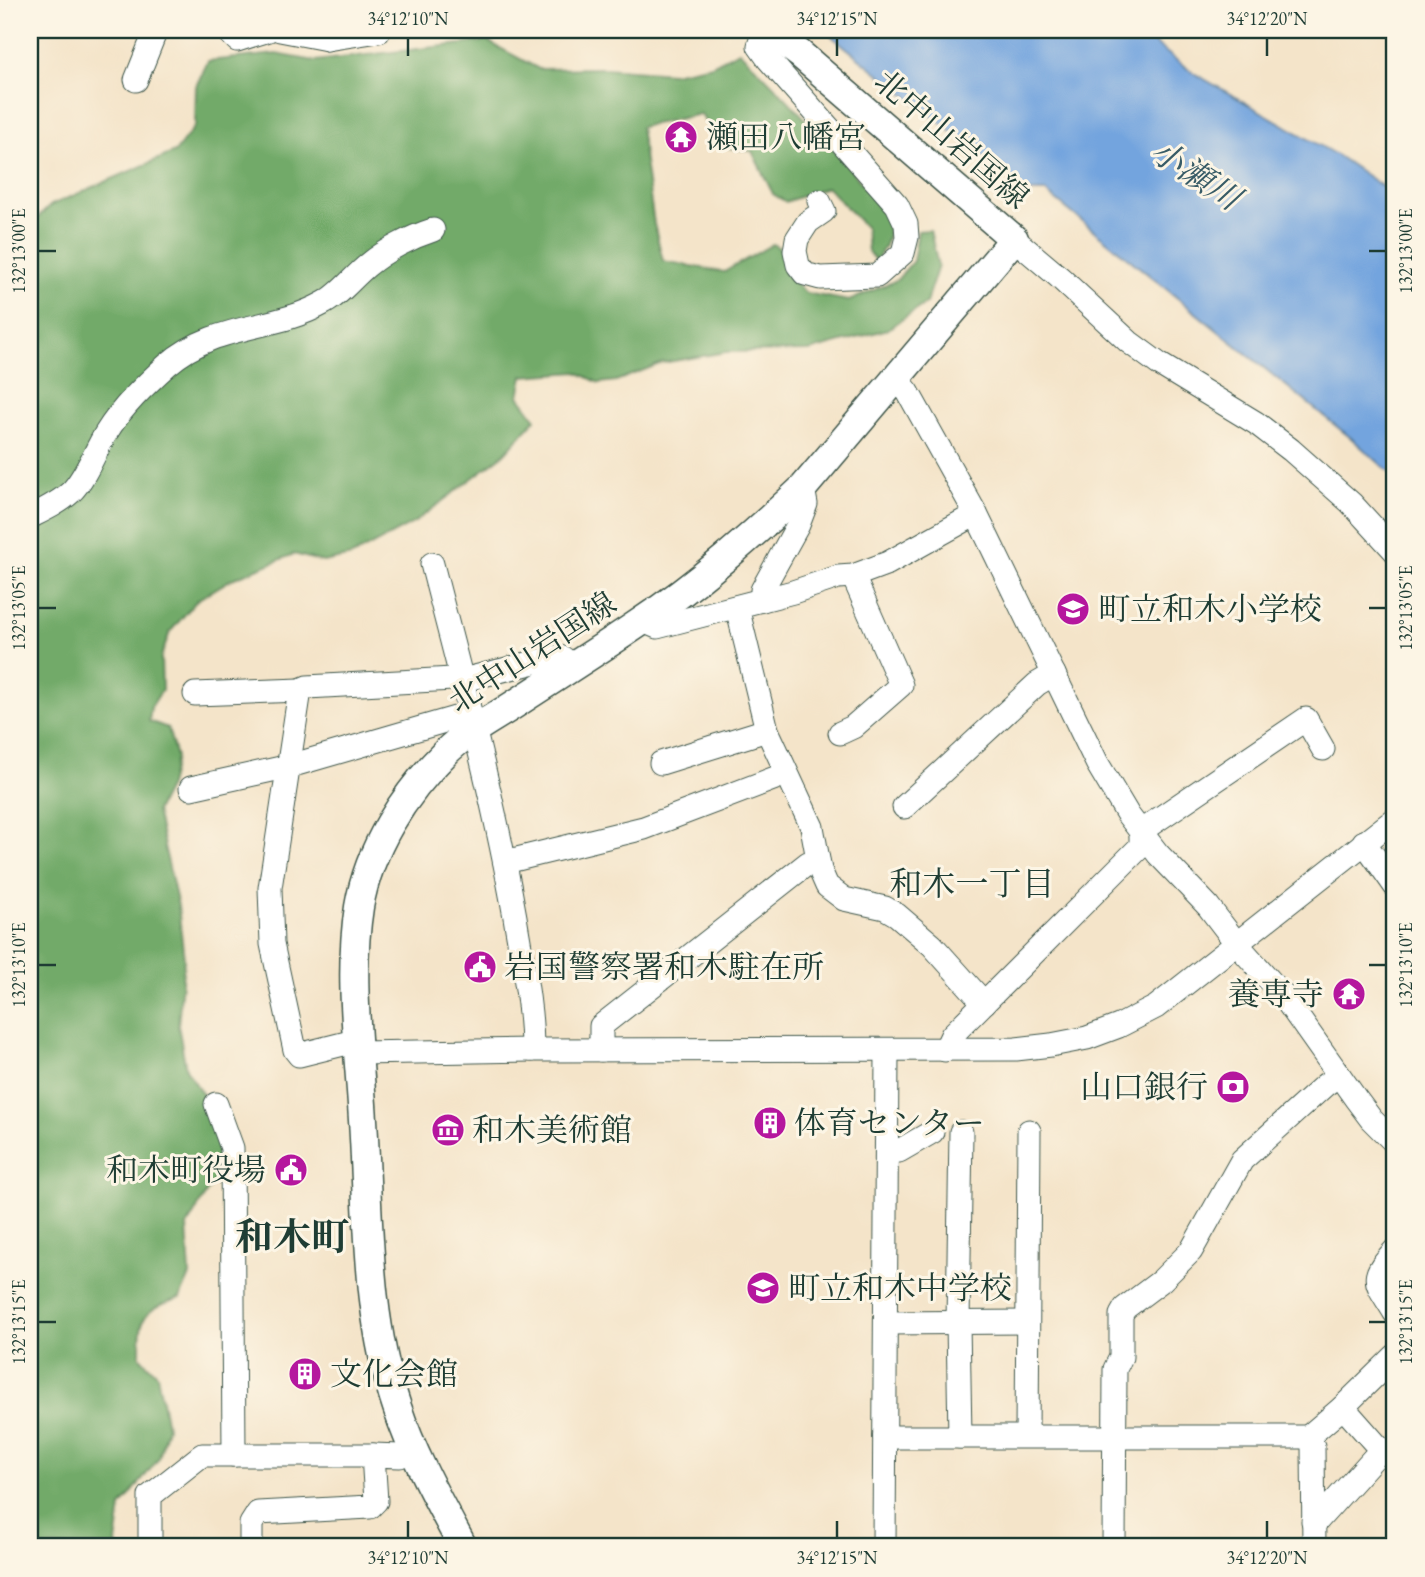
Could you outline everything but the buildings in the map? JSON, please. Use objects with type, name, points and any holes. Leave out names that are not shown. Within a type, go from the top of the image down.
[{"type":"main road","name":"北中山岩国線","points":[[463,1547],[413,1449],[396,1405],[380,1341],[373,1277],[354,965],[359,906],[374,855],[398,810],[473,723],[572,667],[643,621],[682,592],[803,488],[1014,239],[800,54],[766,30]]},
{"type":"street","points":[[136,80],[156,30]]},
{"type":"street","points":[[229,30],[237,40],[269,30]]},
{"type":"street","points":[[280,30],[326,34],[379,31]]},
{"type":"street","points":[[766,30],[759,46],[769,60],[897,205],[906,224],[907,237],[903,253],[877,276],[820,278],[805,274],[798,265],[795,251],[797,239],[808,222],[824,211],[819,201]]},
{"type":"street","points":[[30,517],[72,491],[107,431],[127,405],[167,365],[190,347],[218,334],[308,311],[327,302],[383,254],[419,234],[433,230]]},
{"type":"street","points":[[1014,239],[1129,342],[1256,423],[1291,450],[1351,503],[1395,551]]},
{"type":"street","points":[[897,379],[908,392],[976,514],[1097,763],[1128,815],[1158,854],[1208,906],[1237,944],[1281,993],[1371,1119],[1395,1143]]},
{"type":"street","points":[[762,600],[762,590],[798,525],[806,504],[803,488]]},
{"type":"street","points":[[643,621],[657,627],[853,576],[888,563],[976,514]]},
{"type":"street","points":[[432,564],[505,862],[528,995],[531,1050]]},
{"type":"street","points":[[840,733],[853,727],[901,685],[853,576]]},
{"type":"street","points":[[737,607],[754,667],[767,730],[812,827],[818,861],[827,886],[844,899],[885,908],[897,915],[932,945],[984,1003]]},
{"type":"street","points":[[195,694],[300,690],[307,687],[461,678],[555,657],[563,658],[572,667]]},
{"type":"street","points":[[904,807],[1037,684],[1054,674]]},
{"type":"street","points":[[300,690],[270,888],[272,944],[295,1050],[299,1055],[347,1043],[359,1054],[531,1050],[887,1051],[1016,1049],[1087,1038],[1119,1026],[1156,1007],[1395,819]]},
{"type":"street","points":[[191,788],[289,766],[462,716],[473,723]]},
{"type":"street","points":[[1141,831],[1306,719],[1324,749]]},
{"type":"street","points":[[661,763],[767,730]]},
{"type":"street","points":[[505,862],[643,828],[786,774]]},
{"type":"street","points":[[945,1050],[952,1035],[1142,846],[1141,831]]},
{"type":"street","points":[[1364,842],[1395,886]]},
{"type":"street","points":[[601,1050],[601,1026],[797,871],[808,863],[818,861]]},
{"type":"street","points":[[884,1547],[887,1051]]},
{"type":"street","points":[[1114,1547],[1115,1369],[1121,1357],[1121,1315],[1125,1308],[1161,1281],[1191,1251],[1242,1160],[1325,1084],[1339,1075]]},
{"type":"street","points":[[216,1104],[232,1147],[234,1455]]},
{"type":"street","points":[[1027,1436],[1028,1131]]},
{"type":"street","points":[[887,1152],[899,1151],[932,1132]]},
{"type":"street","points":[[960,1437],[958,1322],[961,1132]]},
{"type":"street","points":[[1395,1250],[1378,1269],[1376,1277],[1395,1314]]},
{"type":"street","points":[[886,1323],[1027,1322]]},
{"type":"street","points":[[885,1437],[1308,1437],[1395,1356]]},
{"type":"street","points":[[1313,1521],[1318,1520],[1381,1450],[1343,1407]]},
{"type":"street","points":[[1308,1437],[1313,1446],[1314,1547]]},
{"type":"street","points":[[150,1547],[150,1496],[202,1455],[400,1456],[413,1449]]},
{"type":"street","points":[[251,1547],[251,1524],[258,1513],[370,1507],[376,1501],[373,1455]]},
{"type":"green space","points":[[487,41],[539,69],[605,68],[672,73],[712,65],[739,51],[846,165],[882,212],[888,227],[886,241],[876,261],[868,252],[866,228],[827,187],[786,202],[773,194],[752,151],[718,146],[701,114],[640,127],[654,224],[663,261],[724,272],[773,244],[784,251],[790,278],[806,293],[849,301],[897,280],[913,261],[918,231],[930,230],[938,266],[926,303],[888,329],[809,351],[726,352],[662,363],[616,381],[599,383],[577,372],[523,376],[519,396],[536,419],[504,454],[415,522],[352,556],[323,562],[294,554],[232,579],[197,600],[170,632],[161,657],[162,690],[151,707],[149,721],[168,728],[176,757],[169,786],[156,811],[178,906],[184,959],[178,1025],[186,1069],[205,1098],[218,1140],[215,1178],[187,1226],[190,1275],[180,1298],[157,1307],[145,1317],[142,1324],[140,1357],[157,1374],[167,1427],[159,1458],[121,1507],[117,1547],[30,1547],[30,225],[51,205],[175,152],[195,126],[196,86],[208,61],[276,54],[315,61]]},
{"type":"water","name":"小瀬川","points":[[824,30],[1137,30],[1192,72],[1338,156],[1395,195],[1395,477],[1351,438],[1046,192],[1027,192]]},
{"type":"place","name":"瀬田八幡宮","points":[[681,137]]},
{"type":"place","name":"町立和木小学校","points":[[1073,609]]},
{"type":"place","name":"岩国警察署和木駐在所","points":[[480,967]]},
{"type":"place","name":"養専寺","points":[[1349,994]]},
{"type":"place","name":"山口銀行","points":[[1233,1087]]},
{"type":"place","name":"体育センター","points":[[770,1123]]},
{"type":"place","name":"和木美術館","points":[[448,1130]]},
{"type":"place","name":"和木町役場","points":[[291,1170]]},
{"type":"place","name":"町立和木中学校","points":[[763,1288]]},
{"type":"place","name":"文化会館","points":[[305,1374]]},
{"type":"district","name":"和木一丁目","points":[[972,883]]},
{"type":"district","name":"和木町","points":[[292,1237]]}]
